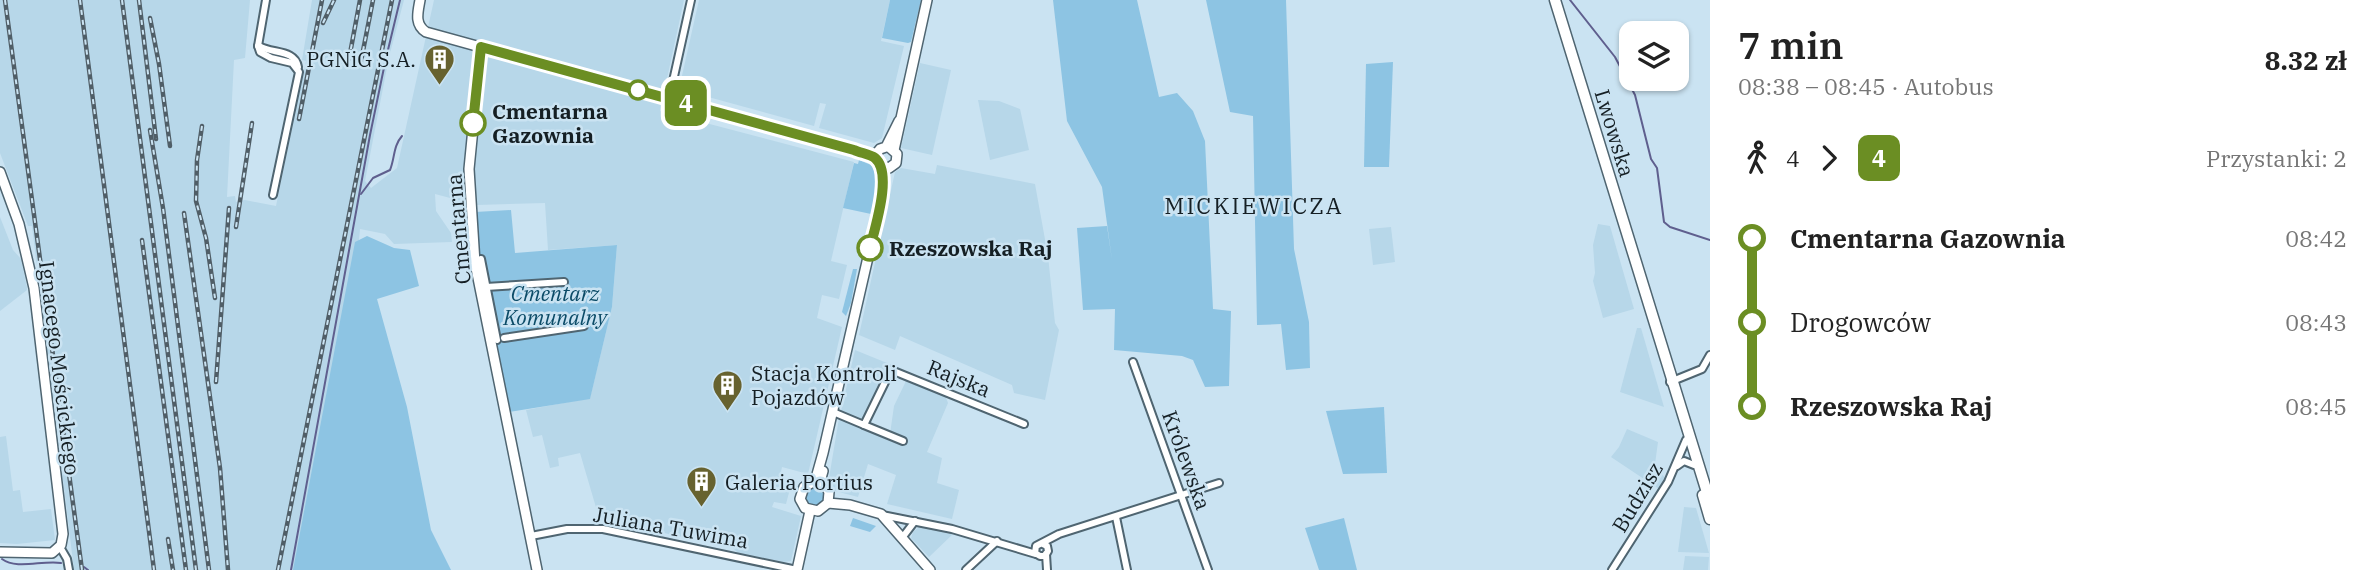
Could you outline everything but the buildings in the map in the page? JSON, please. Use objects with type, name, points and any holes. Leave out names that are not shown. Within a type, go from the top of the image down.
[{"type":"main road","name":"Lwowska","points":[[1555,0],[1644,300],[1710,502]]},
{"type":"main road","name":"Lwowska","points":[[1671,381],[1710,519]]},
{"type":"street","points":[[266,0],[258,46],[264,50],[293,56],[298,61],[299,72],[272,195]]},
{"type":"street","points":[[420,0],[418,20],[423,30],[854,150],[897,158],[883,192],[823,453],[813,482],[804,487],[800,496],[802,504],[814,511]]},
{"type":"street","points":[[668,99],[691,0]]},
{"type":"street","points":[[883,192],[883,155],[899,121],[927,0]]},
{"type":"street","name":"Cmentarna","points":[[481,47],[469,169],[474,258],[537,570]]},
{"type":"street","points":[[883,155],[886,168],[893,165]]},
{"type":"street","name":"Ignacego Mościckiego","points":[[0,172],[19,224],[34,288],[63,534],[60,547],[67,559],[69,570]]},
{"type":"street","points":[[481,259],[500,339],[584,326]]},
{"type":"street","points":[[486,287],[564,282]]},
{"type":"street","points":[[1671,381],[1702,369],[1710,355]]},
{"type":"street","name":"Królewska","points":[[1133,362],[1208,570]]},
{"type":"street","name":"Rajska","points":[[864,425],[891,370],[1024,425]]},
{"type":"street","points":[[833,412],[903,441]]},
{"type":"street","name":"Budzisz","points":[[1612,570],[1656,502],[1686,440]]},
{"type":"street","points":[[823,453],[821,478],[829,500]]},
{"type":"street","points":[[1675,467],[1685,461],[1694,465]]},
{"type":"street","points":[[813,482],[824,485]]},
{"type":"street","points":[[1041,551],[1059,534],[1066,534],[1219,483]]},
{"type":"street","points":[[797,570],[814,511],[829,500],[1041,551]]},
{"type":"street","points":[[1110,509],[1127,570]]},
{"type":"street","points":[[881,514],[930,570]]},
{"type":"street","points":[[902,538],[915,521]]},
{"type":"street","name":"Juliana Tuwima","points":[[531,536],[567,529],[603,529],[762,566],[797,570]]},
{"type":"street","points":[[966,570],[996,541]]},
{"type":"street","points":[[0,552],[47,554],[60,547]]},
{"type":"street","points":[[1041,551],[1046,570]]},
{"type":"shaded area","points":[[0,0],[250,0],[245,58],[234,60],[227,197],[235,196],[236,202],[245,200],[276,206],[306,61],[302,60],[312,0],[404,0],[389,57],[365,181],[371,188],[397,168],[434,0],[684,0],[660,111],[854,162],[831,261],[847,265],[839,299],[822,295],[817,318],[842,327],[808,474],[782,467],[780,477],[792,481],[786,504],[774,502],[772,507],[801,516],[791,561],[783,562],[738,553],[733,548],[652,528],[616,521],[600,521],[580,453],[558,458],[559,466],[550,468],[542,435],[533,437],[526,410],[590,398],[612,307],[617,245],[548,250],[545,203],[477,205],[435,194],[436,211],[451,233],[452,242],[394,244],[385,234],[360,229],[356,271],[307,570],[74,570],[32,226],[28,226],[0,153]]},
{"type":"shaded area","points":[[699,0],[890,0],[881,41],[904,46],[882,138],[874,143],[819,128],[826,104],[820,103],[814,126],[679,89]]},
{"type":"shaded area","points":[[920,63],[951,70],[932,155],[901,148]]},
{"type":"shaded area","points":[[978,100],[999,101],[1020,109],[1029,150],[990,160]]},
{"type":"shaded area","points":[[937,165],[1035,184],[1048,256],[1055,323],[1059,330],[1045,400],[1014,393],[1012,385],[900,336],[895,350],[859,335],[895,172],[901,168],[935,174]]},
{"type":"shaded area","points":[[0,217],[13,250],[21,259],[27,290],[0,311]]},
{"type":"shaded area","points":[[1598,224],[1610,226],[1634,309],[1603,318],[1593,281],[1593,245]]},
{"type":"shaded area","points":[[1391,227],[1395,262],[1373,265],[1369,229]]},
{"type":"shaded area","points":[[1637,328],[1641,328],[1664,407],[1620,392]]},
{"type":"shaded area","points":[[855,350],[887,363],[888,366],[864,418],[858,420],[844,416],[841,411]]},
{"type":"shaded area","points":[[907,379],[945,395],[948,403],[927,452],[942,458],[937,483],[959,490],[952,519],[887,504],[896,475],[868,464],[858,497],[835,491],[829,478],[839,418],[890,434],[894,406]]},
{"type":"shaded area","points":[[1627,429],[1658,442],[1655,464],[1665,478],[1659,489],[1611,457]]},
{"type":"shaded area","points":[[6,436],[13,491],[20,490],[23,512],[51,509],[55,540],[0,543],[0,437]]},
{"type":"shaded area","points":[[1684,507],[1696,508],[1709,553],[1678,552]]},
{"type":"shaded area","points":[[919,527],[954,533],[929,557],[911,538]]},
{"type":"shaded area","points":[[1685,556],[1709,557],[1708,570],[1683,570]]},
{"type":"green space","points":[[890,0],[921,0],[911,42],[882,38]]},
{"type":"green space","points":[[1053,0],[1137,0],[1159,97],[1177,93],[1193,111],[1205,141],[1213,309],[1231,311],[1229,386],[1205,387],[1193,360],[1182,356],[1114,350],[1115,309],[1083,310],[1077,228],[1107,226],[1112,260],[1102,187],[1067,121]]},
{"type":"green space","points":[[1206,0],[1286,0],[1294,249],[1309,322],[1310,368],[1286,370],[1281,324],[1257,325],[1253,116],[1230,112]]},
{"type":"green space","points":[[1393,62],[1389,167],[1364,167],[1366,64]]},
{"type":"green space","points":[[859,160],[871,165],[878,176],[871,214],[843,208],[854,163],[858,164]]},
{"type":"green space","name":"Cmentarz Komunalny","points":[[511,210],[515,253],[617,245],[612,307],[590,399],[509,412],[479,261],[475,212]]},
{"type":"green space","points":[[367,236],[394,248],[410,250],[419,286],[377,299],[407,407],[431,530],[451,570],[293,570],[355,242]]},
{"type":"green space","points":[[853,269],[857,269],[846,316],[842,312]]},
{"type":"green space","points":[[1384,407],[1387,473],[1343,474],[1326,411]]},
{"type":"green space","points":[[811,487],[819,487],[825,497],[819,507],[811,507],[805,501],[805,493]]},
{"type":"green space","points":[[853,518],[876,526],[870,532],[850,526]]},
{"type":"green space","points":[[1344,518],[1357,570],[1319,570],[1305,528]]},
{"type":"waterway","points":[[387,54],[400,0]]},
{"type":"waterway","points":[[1570,0],[1615,57],[1635,95],[1651,159],[1657,168],[1664,222],[1670,227],[1710,240]]},
{"type":"waterway","points":[[291,570],[386,58]]},
{"type":"waterway","points":[[361,194],[373,178],[390,170],[402,136]]},
{"type":"waterway","points":[[2,559],[15,564],[61,563]]},
{"type":"waterway","points":[[84,567],[88,570]]},
{"type":"railway","points":[[5,0],[82,570]]},
{"type":"railway","points":[[80,0],[154,570]]},
{"type":"railway","points":[[122,0],[196,570]]},
{"type":"railway","points":[[139,0],[156,139]]},
{"type":"railway","points":[[299,119],[322,0]]},
{"type":"railway","points":[[323,23],[334,0]]},
{"type":"railway","points":[[349,59],[360,0]]},
{"type":"railway","points":[[361,61],[373,0]]},
{"type":"railway","points":[[278,570],[392,0]]},
{"type":"railway","points":[[150,18],[170,146]]},
{"type":"railway","points":[[236,227],[252,123]]},
{"type":"railway","points":[[202,126],[197,160],[196,201],[206,238],[215,298]]},
{"type":"railway","points":[[150,130],[163,208],[209,570]]},
{"type":"railway","points":[[216,382],[229,208]]},
{"type":"railway","points":[[184,213],[220,468],[228,570]]},
{"type":"railway","points":[[142,240],[186,570]]},
{"type":"railway","points":[[168,539],[173,570]]},
{"type":"bus line","name":"4","points":[[473,123],[481,47],[854,150],[876,159],[883,179],[883,192],[870,248]]},
{"type":"place","name":"PGNiG S.A.","points":[[439,86]]},
{"type":"place","name":"Cmentarna Gazownia","points":[[473,123]]},
{"type":"place","name":"Rzeszowska Raj","points":[[870,248]]},
{"type":"place","name":"Stacja Kontroli Pojazdów","points":[[728,412]]},
{"type":"place","name":"Galeria Portius","points":[[702,509]]},
{"type":"district","name":"MICKIEWICZA","points":[[1254,205]]}]
